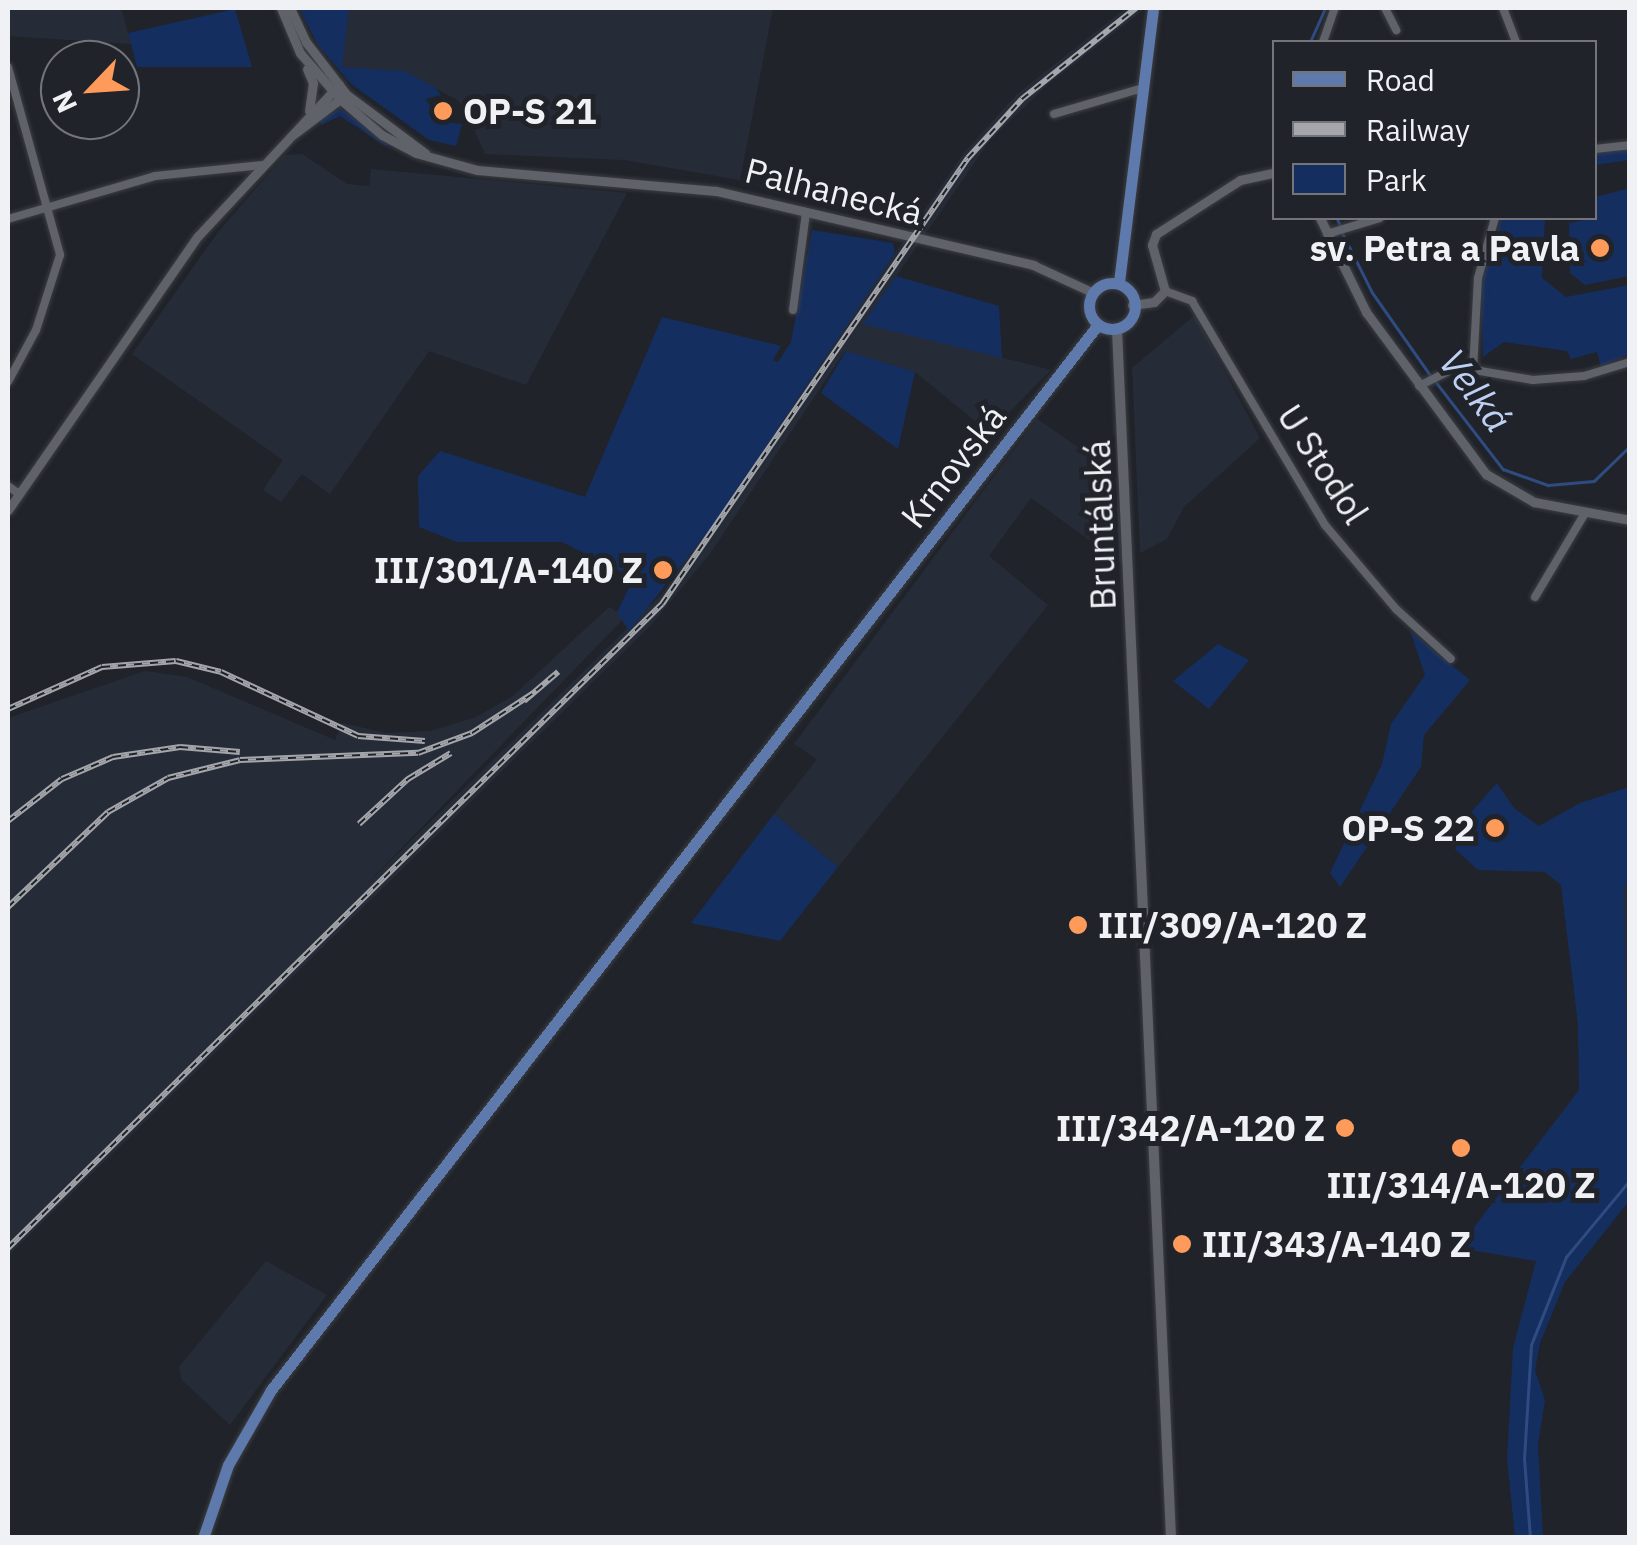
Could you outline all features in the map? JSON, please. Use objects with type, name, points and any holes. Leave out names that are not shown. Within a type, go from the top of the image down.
[{"type":"main road","points":[[1119,282],[1106,282],[1088,290],[1097,326],[1117,330],[1132,304],[1119,282],[1153,8]]},
{"type":"main road","name":"Krnovská","points":[[203,1538],[228,1465],[270,1390],[1097,326]]},
{"type":"main road","name":"Bruntálská","points":[[1117,330],[1171,1538]]},
{"type":"street","points":[[282,8],[314,83],[307,118]]},
{"type":"street","points":[[290,8],[340,92]]},
{"type":"street","points":[[1323,40],[1335,8]]},
{"type":"street","points":[[1385,8],[1396,30]]},
{"type":"street","points":[[1503,8],[1515,40]]},
{"type":"street","points":[[300,52],[340,92]]},
{"type":"street","points":[[8,67],[60,255],[36,330],[8,382]]},
{"type":"street","points":[[1054,114],[1143,88]]},
{"type":"street","points":[[294,134],[307,118],[340,92]]},
{"type":"street","points":[[8,510],[198,236],[262,165],[340,92]]},
{"type":"street","name":"Palhanecká","points":[[340,92],[382,135],[477,170],[554,173],[716,190],[1034,265],[1088,290]]},
{"type":"street","points":[[1597,149],[1630,145]]},
{"type":"street","points":[[8,219],[50,210],[155,176],[262,165]]},
{"type":"street","points":[[1132,304],[1154,302],[1166,291],[1152,245],[1156,234],[1240,180],[1272,173]]},
{"type":"street","points":[[793,310],[806,212]]},
{"type":"street","points":[[1321,220],[1348,283],[1500,485],[1534,502],[1630,520]]},
{"type":"street","points":[[1472,370],[1478,278],[1493,220]]},
{"type":"street","points":[[1330,233],[1354,222]]},
{"type":"street","name":"U Stodol","points":[[1166,291],[1192,301],[1325,525],[1396,609],[1451,658]]},
{"type":"street","points":[[1423,384],[1439,374],[1472,370],[1533,380],[1584,376],[1629,363]]},
{"type":"street","points":[[8,486],[19,494]]},
{"type":"street","points":[[1535,597],[1585,513]]},
{"type":"shaded area","points":[[8,8],[121,8],[130,40],[70,40],[8,36]]},
{"type":"shaded area","points":[[349,8],[773,8],[740,180],[624,160],[485,154],[475,132],[479,117],[465,114],[459,101],[404,71],[341,68]]},
{"type":"shaded area","points":[[1126,8],[1146,8],[1046,86],[990,140],[864,323],[1051,370],[989,432],[915,372],[845,351],[711,552],[653,623],[8,1256],[8,718],[145,671],[187,677],[335,740],[342,723],[386,733],[431,731],[476,717],[513,696],[609,607],[625,617],[359,892],[662,594],[963,154],[1017,94]]},
{"type":"shaded area","points":[[302,154],[347,184],[369,186],[371,169],[627,193],[526,385],[429,351],[330,494],[302,474],[281,502],[263,490],[283,460],[132,354],[218,232],[285,155]]},
{"type":"shaded area","points":[[1195,315],[1260,438],[1184,507],[1167,539],[1140,553],[1132,368]]},
{"type":"shaded area","points":[[1037,419],[1115,472],[1124,565],[1031,498],[989,556],[1048,605],[838,867],[774,814],[817,759],[794,744]]},
{"type":"shaded area","points":[[1629,884],[1630,1103],[1625,1103],[1624,885]]},
{"type":"shaded area","points":[[266,1261],[327,1295],[230,1425],[181,1379],[179,1367]]},
{"type":"green space","points":[[299,8],[349,8],[342,67],[404,71],[436,88],[441,95],[425,99],[444,122],[462,124],[456,146],[429,140],[351,84],[318,45]]},
{"type":"green space","points":[[235,9],[252,67],[140,67],[140,40],[130,40],[128,33]]},
{"type":"green space","points":[[340,109],[389,141],[387,147],[340,116],[321,125],[320,119]]},
{"type":"green space","points":[[1629,148],[1629,160],[1597,165],[1597,152]]},
{"type":"green space","points":[[1629,188],[1629,276],[1585,285],[1570,273],[1569,223],[1597,220],[1597,197]]},
{"type":"green space","points":[[1500,220],[1545,220],[1542,278],[1566,297],[1629,285],[1629,354],[1601,367],[1597,352],[1571,359],[1567,351],[1504,342],[1483,357],[1481,282]]},
{"type":"green space","points":[[812,230],[893,243],[895,253],[714,524],[629,631],[617,612],[634,578],[562,542],[457,542],[419,527],[418,476],[440,451],[585,497],[662,317],[781,346],[773,360],[778,362],[791,342]]},
{"type":"green space","points":[[896,276],[999,306],[1002,358],[863,324]]},
{"type":"green space","points":[[846,351],[915,372],[898,449],[821,393]]},
{"type":"green space","points":[[1410,631],[1470,680],[1424,735],[1421,767],[1340,887],[1330,873],[1382,764],[1391,724],[1425,675]]},
{"type":"green space","points":[[1218,644],[1249,660],[1209,709],[1173,681]]},
{"type":"green space","points":[[1497,783],[1514,808],[1539,826],[1580,803],[1629,787],[1629,884],[1624,885],[1629,1201],[1565,1282],[1540,1343],[1535,1370],[1545,1400],[1538,1444],[1543,1537],[1515,1537],[1507,1459],[1513,1348],[1536,1261],[1470,1250],[1465,1239],[1579,1090],[1578,1025],[1561,885],[1545,872],[1478,870],[1455,849],[1464,820]]},
{"type":"green space","points":[[774,814],[838,867],[780,941],[691,923]]},
{"type":"waterway","name":"Velká","points":[[1311,40],[1325,8]]},
{"type":"waterway","name":"Velká","points":[[1338,220],[1341,227]]},
{"type":"waterway","name":"Velká","points":[[1343,234],[1372,292],[1431,376]]},
{"type":"waterway","name":"Velká","points":[[1436,382],[1503,469],[1548,485],[1594,481],[1630,446]]},
{"type":"waterway","points":[[1530,1538],[1524,1459],[1531,1345],[1566,1257],[1630,1180]]},
{"type":"railway","points":[[8,1248],[662,604],[968,158],[1022,99],[1136,8]]},
{"type":"railway","points":[[8,709],[102,667],[176,661],[221,672],[358,736],[425,741]]},
{"type":"railway","points":[[524,701],[558,672]]},
{"type":"railway","points":[[8,907],[108,812],[168,778],[240,760],[418,753],[472,733],[532,694]]},
{"type":"railway","points":[[8,821],[62,779],[113,757],[180,747],[240,752]]},
{"type":"railway","points":[[359,824],[408,779],[451,753]]},
{"type":"place","name":"OP-S 21","points":[[443,111]]},
{"type":"place","name":"sv. Petra a Pavla","points":[[1600,248]]},
{"type":"place","name":"III/301/A-140 Z","points":[[663,570]]},
{"type":"place","name":"OP-S 22","points":[[1495,828]]},
{"type":"place","name":"III/309/A-120 Z","points":[[1078,925]]},
{"type":"place","name":"III/342/A-120 Z","points":[[1345,1128]]},
{"type":"place","name":"III/314/A-120 Z","points":[[1461,1148]]},
{"type":"place","name":"III/343/A-140 Z","points":[[1182,1244]]}]
